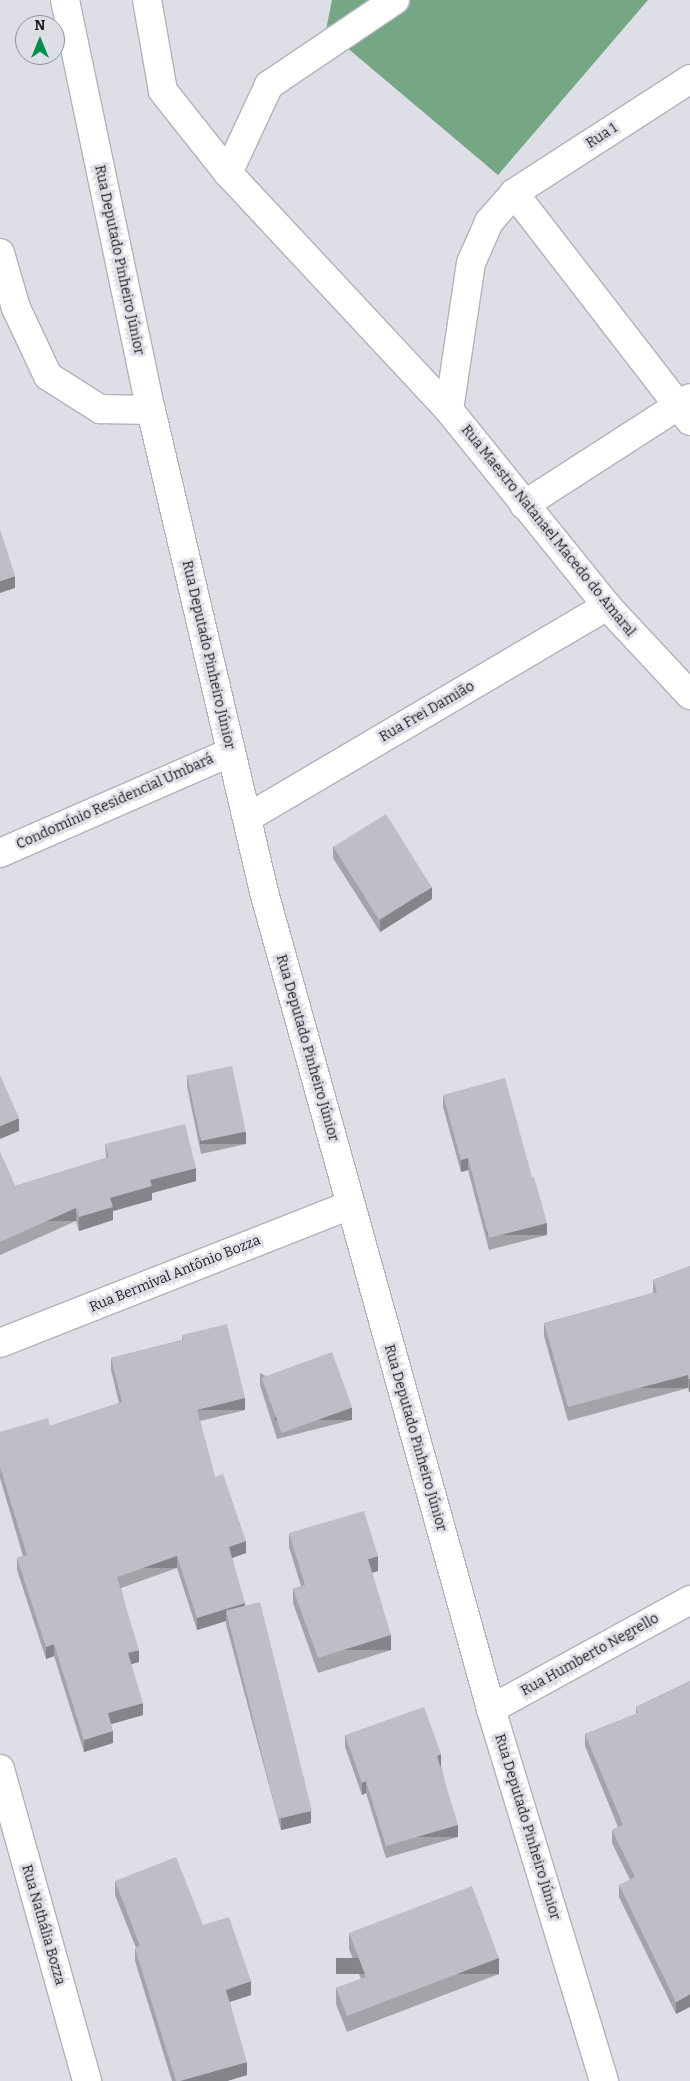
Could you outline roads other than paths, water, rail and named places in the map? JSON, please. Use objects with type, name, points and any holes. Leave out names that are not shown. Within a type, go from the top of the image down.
[{"type":"street","name":"Rua Deputado Pinheiro Júnior","points":[[65,0],[150,410],[264,892],[490,1709],[604,2081]]},
{"type":"street","name":"Rua Maestro Natanael Macedo do Amaral","points":[[147,0],[163,91],[228,173],[450,410],[524,505],[607,606],[689,695]]},
{"type":"street","points":[[228,173],[269,85],[395,0]]},
{"type":"street","name":"Rua 1","points":[[450,410],[471,263],[489,222],[514,193],[690,79]]},
{"type":"street","points":[[514,193],[686,408],[524,505]]},
{"type":"street","points":[[0,253],[16,308],[48,376],[100,408],[150,410]]},
{"type":"street","name":"Rua Frei Damião","points":[[247,818],[607,606]]},
{"type":"street","name":"Condomínio Residencial Umbará","points":[[0,853],[231,752]]},
{"type":"street","name":"Rua Bermival Antônio Bozza","points":[[0,1343],[350,1205]]},
{"type":"street","name":"Rua Humberto Negrello","points":[[490,1709],[690,1600]]},
{"type":"street","name":"Rua Nathália Bozza","points":[[0,1769],[86,2081]]}]
